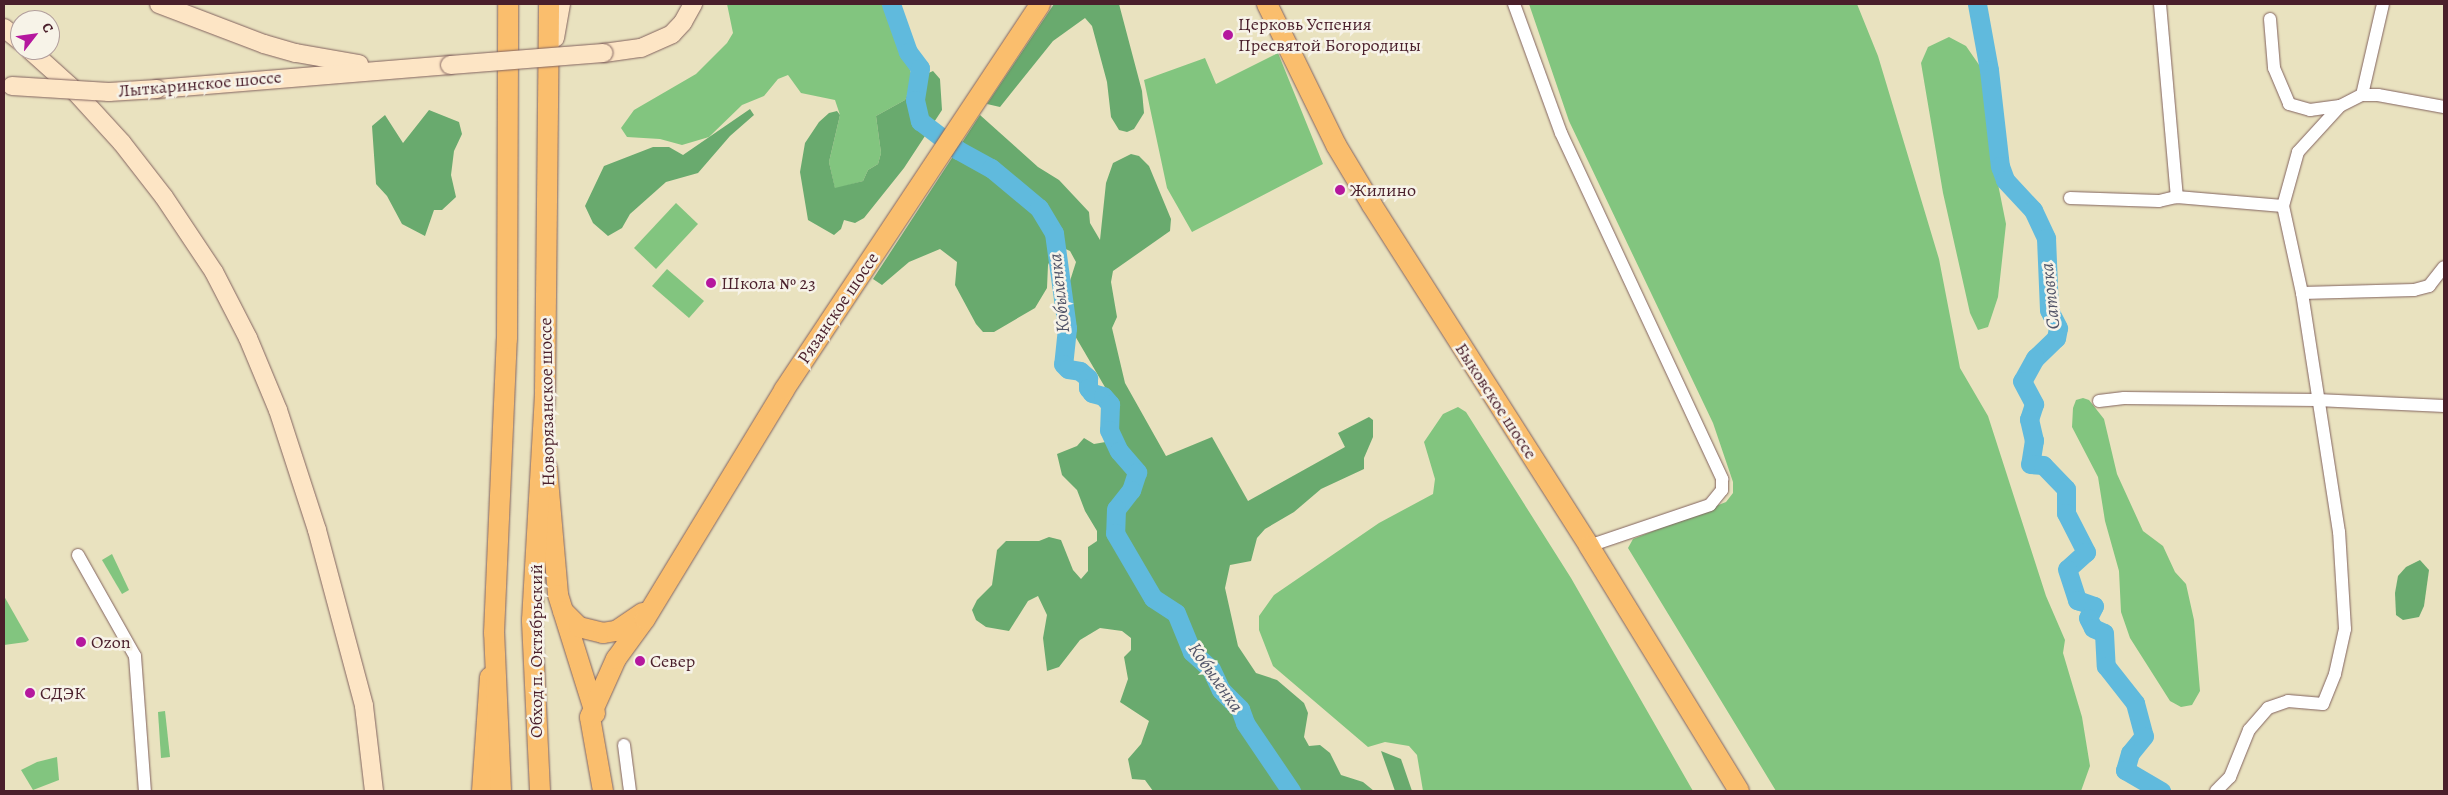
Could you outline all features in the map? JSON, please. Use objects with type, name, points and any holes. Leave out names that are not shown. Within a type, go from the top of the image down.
[{"type":"main road","name":"Лыткаринское шоссе","points":[[159,4],[296,53],[396,68]]},
{"type":"main road","points":[[482,791],[498,579],[507,339],[508,4]]},
{"type":"main road","name":"Новорязанское шоссе","points":[[549,4],[545,392],[555,575],[562,610],[592,706],[603,731],[614,791]]},
{"type":"main road","points":[[549,70],[561,4]]},
{"type":"main road","name":"Лыткаринское шоссе","points":[[8,85],[109,92],[604,53],[641,48],[672,34],[684,22],[693,4]]},
{"type":"main road","name":"Рязанское шоссе","points":[[592,706],[616,659],[645,619],[784,390],[1040,4]]},
{"type":"main road","name":"Быковское шоссе","points":[[1267,4],[1332,136],[1367,197],[1589,546],[1739,791]]},
{"type":"main road","points":[[41,60],[70,86],[122,143],[164,197],[214,272],[248,338],[278,410],[318,530],[364,706],[374,791]]},
{"type":"main road","name":"Обход п. Октябрьский","points":[[540,791],[532,620],[545,392]]},
{"type":"main road","points":[[562,610],[579,627],[591,632],[616,631],[643,613],[662,590]]},
{"type":"main road","name":"Рязанское шоссе","points":[[603,731],[612,694],[645,619]]},
{"type":"main road","points":[[494,632],[501,791]]},
{"type":"main road","points":[[592,706],[589,727],[604,791]]},
{"type":"street","points":[[1514,4],[1561,133],[1722,479],[1722,490],[1710,505],[1589,546]]},
{"type":"street","points":[[2160,4],[2177,197]]},
{"type":"street","points":[[2362,96],[2383,4]]},
{"type":"street","points":[[2270,19],[2274,68],[2289,104],[2310,110],[2340,106],[2362,96],[2378,95],[2444,107]]},
{"type":"street","points":[[2216,791],[2230,777],[2249,730],[2268,708],[2288,701],[2323,704],[2335,674],[2345,629],[2339,532],[2317,400],[2302,293],[2284,206],[2298,152],[2340,106]]},
{"type":"street","points":[[2070,198],[2159,201],[2177,197],[2284,206]]},
{"type":"street","points":[[2302,293],[2414,290],[2429,286],[2444,267]]},
{"type":"street","points":[[2099,401],[2124,398],[2317,400],[2444,406]]},
{"type":"street","points":[[78,555],[135,656],[145,791]]},
{"type":"street","points":[[624,745],[630,791]]},
{"type":"green space","points":[[727,4],[882,4],[905,53],[913,80],[905,100],[876,116],[881,153],[878,164],[868,170],[863,181],[835,189],[829,162],[840,115],[835,100],[801,93],[788,75],[778,79],[764,96],[742,105],[709,137],[682,145],[660,139],[627,137],[621,128],[634,110],[696,74],[727,43],[733,33]]},
{"type":"green space","points":[[1054,4],[1119,4],[1142,91],[1144,113],[1134,129],[1127,132],[1119,130],[1111,117],[1107,82],[1092,26],[1085,18],[1053,41],[1000,107],[987,104]]},
{"type":"green space","points":[[1529,4],[1857,4],[1878,56],[1939,259],[1960,368],[1988,416],[2046,596],[2065,640],[2063,653],[2082,717],[2090,766],[2081,791],[1776,791],[1628,548],[1633,539],[1726,502],[1733,493],[1733,482],[1713,423],[1569,121]]},
{"type":"green space","points":[[1949,37],[1966,46],[1984,72],[1997,179],[2006,224],[1998,297],[1988,327],[1978,330],[1970,313],[1943,193],[1921,63],[1928,47]]},
{"type":"green space","points":[[1278,53],[1323,164],[1192,232],[1167,188],[1144,80],[1205,58],[1216,84]]},
{"type":"green space","points":[[933,71],[940,79],[942,110],[904,168],[864,218],[855,223],[844,220],[841,229],[834,235],[808,220],[800,172],[805,143],[819,122],[829,113],[837,111],[840,115],[829,162],[835,188],[863,181],[868,170],[878,164],[881,153],[876,116],[905,100],[913,80]]},
{"type":"green space","points":[[750,109],[754,115],[730,136],[698,173],[666,182],[630,214],[622,228],[608,236],[593,223],[585,206],[604,166],[653,147],[669,147],[683,155]]},
{"type":"green space","points":[[429,110],[459,122],[462,134],[454,151],[451,175],[456,197],[442,210],[434,210],[425,236],[402,224],[387,196],[376,184],[372,126],[385,115],[403,143]]},
{"type":"green space","points":[[980,115],[1038,167],[1059,180],[1089,212],[1090,223],[1100,240],[1106,183],[1113,163],[1131,154],[1139,156],[1149,166],[1171,219],[1170,231],[1113,271],[1111,282],[1117,317],[1112,328],[1125,383],[1166,456],[1212,437],[1248,501],[1345,447],[1338,433],[1369,417],[1373,420],[1373,437],[1364,458],[1364,469],[1321,489],[1294,512],[1265,529],[1257,538],[1251,561],[1230,565],[1225,588],[1238,646],[1256,673],[1277,680],[1304,703],[1308,713],[1304,737],[1309,746],[1320,745],[1330,753],[1341,775],[1363,782],[1374,791],[1153,791],[1145,780],[1132,779],[1128,759],[1141,744],[1149,721],[1120,702],[1128,679],[1124,657],[1131,650],[1131,638],[1122,631],[1100,628],[1080,640],[1059,667],[1047,671],[1043,638],[1047,615],[1038,596],[1028,601],[1009,631],[986,627],[976,620],[972,610],[977,600],[992,585],[997,550],[1006,541],[1039,541],[1049,537],[1061,540],[1073,570],[1081,579],[1088,571],[1088,547],[1097,541],[1097,531],[1085,511],[1077,490],[1062,475],[1057,454],[1077,446],[1084,438],[1094,444],[1117,440],[1116,406],[1071,329],[1069,284],[1076,262],[1070,251],[1061,247],[1053,254],[1048,265],[1047,288],[1035,308],[994,332],[983,332],[976,324],[955,285],[957,262],[940,249],[909,262],[882,285],[873,279]]},
{"type":"green space","points":[[676,203],[698,224],[656,269],[634,248]]},
{"type":"green space","points":[[667,269],[704,301],[689,318],[652,286]]},
{"type":"green space","points":[[2083,398],[2089,400],[2104,419],[2117,474],[2143,531],[2163,546],[2175,572],[2186,584],[2194,620],[2200,691],[2192,705],[2181,707],[2170,701],[2130,638],[2121,612],[2119,571],[2105,521],[2098,477],[2072,427],[2073,408],[2076,400]]},
{"type":"green space","points":[[1458,407],[1466,412],[1571,578],[1693,791],[1423,791],[1417,755],[1409,746],[1385,742],[1368,747],[1273,666],[1259,630],[1259,616],[1274,595],[1379,523],[1433,494],[1435,479],[1424,442],[1443,414]]},
{"type":"green space","points":[[112,554],[129,590],[122,594],[102,560]]},
{"type":"green space","points":[[2420,560],[2429,570],[2424,606],[2419,617],[2403,620],[2396,615],[2395,593],[2398,576],[2406,567]]},
{"type":"green space","points":[[4,596],[29,640],[26,642],[4,645]]},
{"type":"green space","points":[[165,711],[170,757],[161,758],[158,712]]},
{"type":"green space","points":[[1381,751],[1401,759],[1412,791],[1395,791]]},
{"type":"green space","points":[[57,757],[59,780],[33,790],[21,770],[37,762]]},
{"type":"waterway","name":"Кобыленка","points":[[891,4],[908,52],[920,68],[915,100],[920,121],[958,150],[991,168],[1039,208],[1054,233],[1067,328],[1063,364],[1068,369],[1080,371],[1088,378],[1088,388],[1092,393],[1103,396],[1110,404],[1109,430],[1119,451],[1137,472],[1131,490],[1116,509],[1115,533],[1153,598],[1176,613],[1192,652],[1211,669],[1221,690],[1240,709],[1245,723],[1291,791]]},
{"type":"waterway","name":"Сатовка","points":[[1977,4],[1989,70],[2000,166],[2005,180],[2033,210],[2046,238],[2049,310],[2058,328],[2056,338],[2035,358],[2022,381],[2034,404],[2029,419],[2034,440],[2030,464],[2043,465],[2066,489],[2066,513],[2086,552],[2067,569],[2077,600],[2094,606],[2088,618],[2093,628],[2104,633],[2106,666],[2135,703],[2144,736],[2130,753],[2125,770],[2161,791]]},
{"type":"place","name":"Церковь Успения Пресвятой Богородицы","points":[[1228,35]]},
{"type":"place","name":"Жилино","points":[[1340,190]]},
{"type":"place","name":"Школа № 23","points":[[711,283]]},
{"type":"place","name":"Ozon","points":[[81,642]]},
{"type":"place","name":"Север","points":[[640,661]]},
{"type":"place","name":"СДЭК","points":[[30,693]]}]
